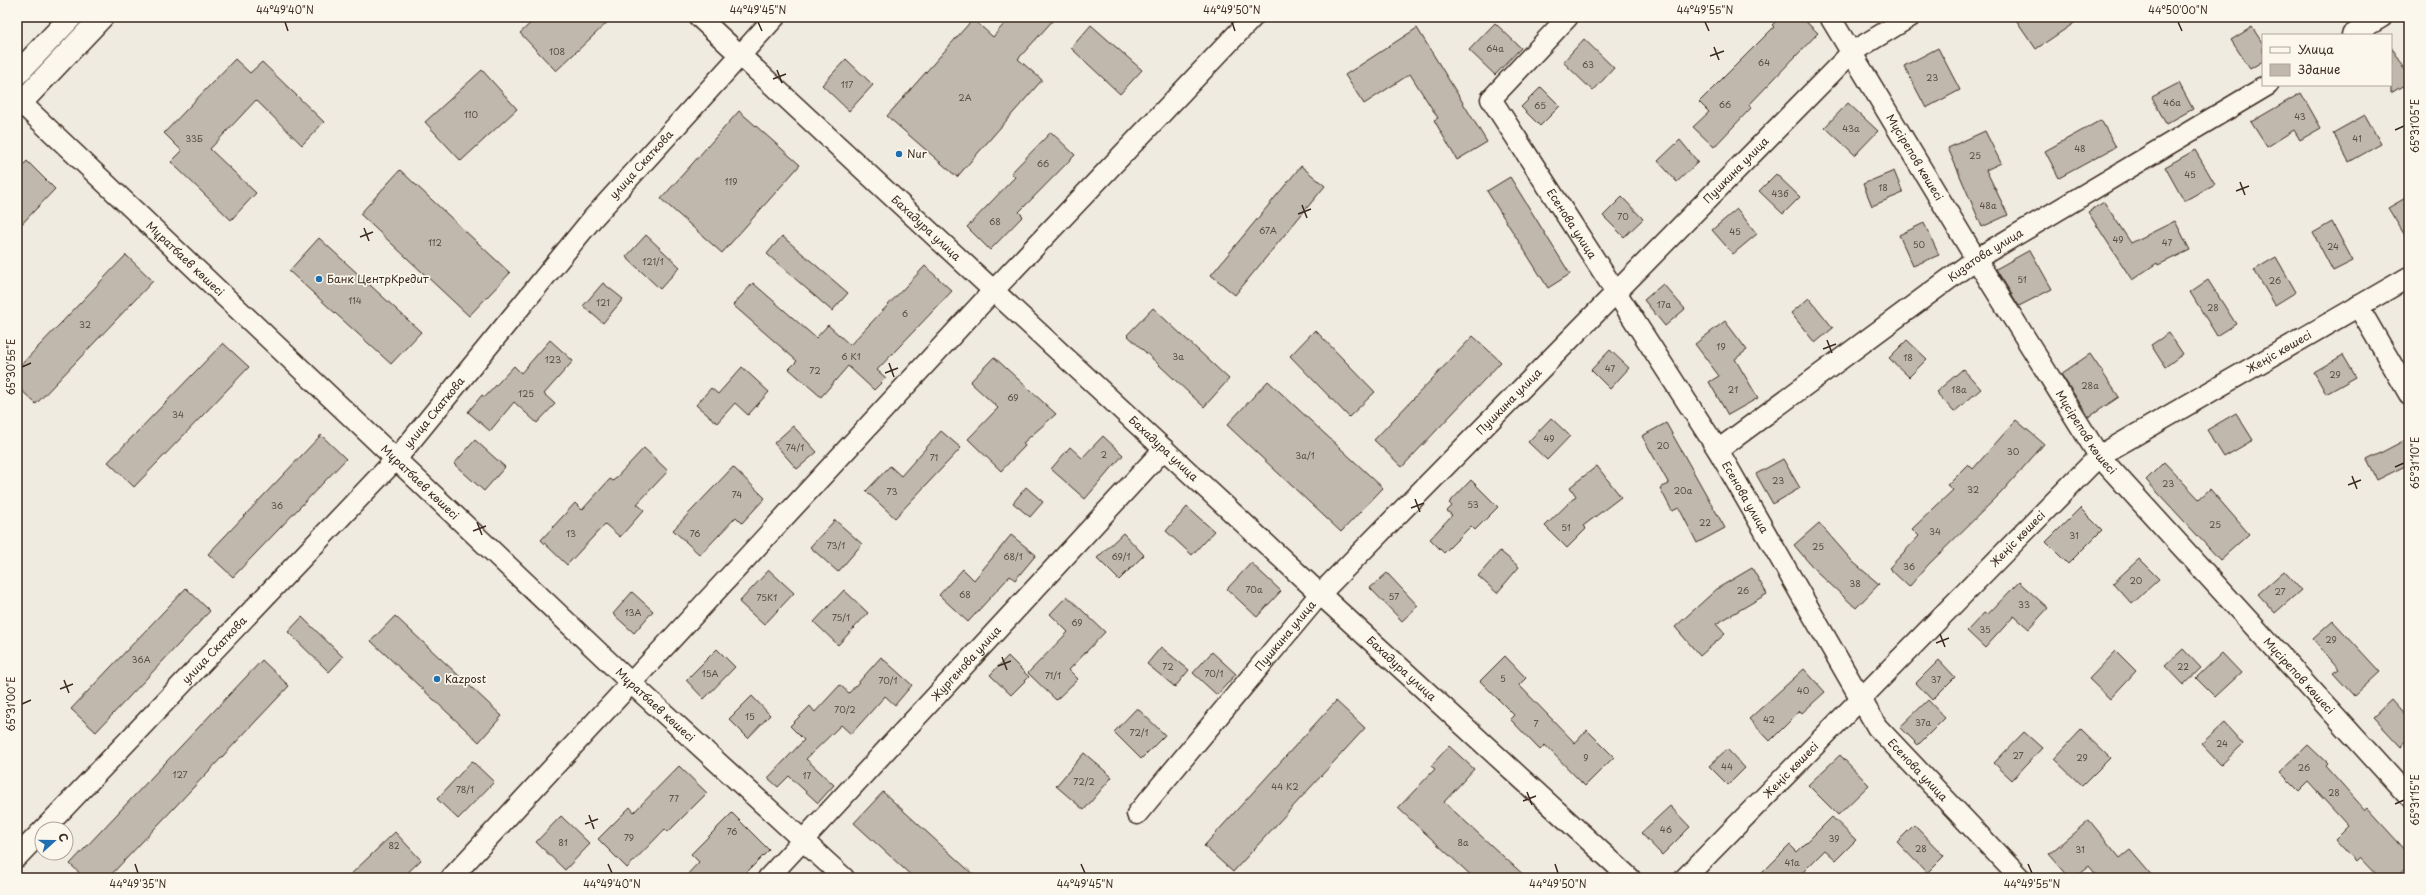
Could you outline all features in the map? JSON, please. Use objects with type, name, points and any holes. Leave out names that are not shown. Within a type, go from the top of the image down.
[{"type":"main road","points":[[17,74],[71,17]]},
{"type":"main road","points":[[18,103],[102,17]]},
{"type":"street","name":"Бахадура улица","points":[[698,17],[1320,594],[1630,878]]},
{"type":"street","name":"улица Скаткова","points":[[52,821],[397,458],[593,218],[775,17]]},
{"type":"street","points":[[451,878],[993,291],[1253,17]]},
{"type":"street","name":"Есенова улица","points":[[1568,17],[1491,99],[1718,450],[1862,698],[1877,727],[2020,878]]},
{"type":"street","name":"Мүсірепов көшесі","points":[[1830,17],[1976,259],[2099,456],[2409,797]]},
{"type":"street","name":"Пушкина улица","points":[[1137,814],[1320,594],[1852,52],[1910,17]]},
{"type":"street","points":[[2354,34],[2382,17]]},
{"type":"street","name":"Кизатова улица","points":[[1718,450],[1976,259],[2266,86]]},
{"type":"street","name":"Мұратбаев көшесі","points":[[18,103],[397,458],[631,683],[844,878]]},
{"type":"street","name":"Жеңіс көшесі","points":[[1685,878],[2099,456],[2409,277]]},
{"type":"street","points":[[2358,306],[2409,394]]},
{"type":"street","name":"Жургенова улица","points":[[768,878],[804,842],[1164,449]]},
{"type":"street","name":"улица Скаткова","points":[[17,857],[34,839]]},
{"type":"building","points":[[537,17],[613,17],[556,71],[520,33]]},
{"type":"building","points":[[1010,17],[1056,17],[1018,59],[1042,80],[957,177],[887,116],[973,19],[993,37]]},
{"type":"building","points":[[1780,17],[1801,17],[1818,33],[1749,105],[1751,108],[1714,147],[1693,127],[1709,112],[1699,102],[1774,27],[1772,25]]},
{"type":"building","points":[[2014,17],[2083,17],[2036,49]]},
{"type":"building","points":[[1495,23],[1521,48],[1495,75],[1469,50]]},
{"type":"building","points":[[1091,25],[1142,70],[1120,94],[1071,48]]},
{"type":"building","points":[[2252,27],[2262,42],[2262,62],[2250,69],[2231,40]]},
{"type":"building","points":[[1417,28],[1487,142],[1457,160],[1434,120],[1438,118],[1410,74],[1364,104],[1345,75]]},
{"type":"building","points":[[1584,39],[1614,68],[1593,91],[1563,62]]},
{"type":"building","points":[[1938,48],[1960,90],[1926,108],[1904,66]]},
{"type":"building","points":[[2392,50],[2409,77],[2409,82],[2391,93]]},
{"type":"building","points":[[235,59],[250,73],[262,62],[324,122],[302,145],[256,100],[210,149],[256,193],[231,220],[171,162],[182,151],[164,133]]},
{"type":"building","points":[[846,59],[873,85],[849,111],[822,85]]},
{"type":"building","points":[[482,70],[517,109],[461,161],[425,122]]},
{"type":"building","points":[[2179,83],[2193,109],[2166,124],[2152,97]]},
{"type":"building","points":[[1541,87],[1560,106],[1540,126],[1521,107]]},
{"type":"building","points":[[2301,93],[2321,128],[2300,140],[2294,130],[2267,147],[2251,122]]},
{"type":"building","points":[[1848,103],[1878,131],[1855,155],[1825,127]]},
{"type":"building","points":[[739,111],[800,165],[722,253],[661,199]]},
{"type":"building","points":[[2365,115],[2381,144],[2349,162],[2333,133]]},
{"type":"building","points":[[2101,120],[2116,147],[2059,178],[2045,151]]},
{"type":"building","points":[[1985,131],[2001,163],[1986,170],[2008,215],[1982,227],[1948,148]]},
{"type":"building","points":[[1051,132],[1075,155],[1019,212],[1023,216],[990,250],[967,227],[1015,177],[1011,173]]},
{"type":"building","points":[[1680,140],[1698,162],[1677,182],[1658,161]]},
{"type":"building","points":[[2195,150],[2215,184],[2184,201],[2165,167]]},
{"type":"building","points":[[27,161],[55,189],[17,229],[17,172]]},
{"type":"building","points":[[1301,166],[1325,186],[1235,295],[1211,275]]},
{"type":"building","points":[[400,170],[510,273],[469,316],[360,214]]},
{"type":"building","points":[[1894,171],[1903,193],[1872,206],[1863,184]]},
{"type":"building","points":[[1776,174],[1800,197],[1783,214],[1759,191]]},
{"type":"building","points":[[1510,177],[1570,274],[1548,288],[1487,191]]},
{"type":"building","points":[[2409,196],[2409,242],[2388,208]]},
{"type":"building","points":[[1622,197],[1643,219],[1624,237],[1603,216]]},
{"type":"building","points":[[2104,202],[2131,243],[2175,221],[2190,250],[2158,265],[2157,263],[2132,280],[2088,212]]},
{"type":"building","points":[[1737,209],[1757,234],[1733,254],[1712,230]]},
{"type":"building","points":[[2332,222],[2353,261],[2333,271],[2313,233]]},
{"type":"building","points":[[1924,223],[1939,255],[1913,266],[1899,235]]},
{"type":"building","points":[[646,235],[680,267],[660,289],[626,257]]},
{"type":"building","points":[[782,236],[848,293],[832,311],[767,254]]},
{"type":"building","points":[[319,238],[421,332],[391,364],[289,271]]},
{"type":"building","points":[[2030,250],[2052,289],[2019,306],[1996,269]]},
{"type":"building","points":[[126,255],[153,281],[36,404],[17,386],[17,369]]},
{"type":"building","points":[[2276,257],[2296,292],[2275,305],[2254,270]]},
{"type":"building","points":[[925,266],[952,291],[877,370],[886,378],[874,390],[848,366],[821,397],[789,369],[797,361],[733,305],[753,283],[816,338],[828,325],[850,345]]},
{"type":"building","points":[[2208,280],[2236,324],[2217,336],[2190,292]]},
{"type":"building","points":[[603,283],[623,299],[603,323],[583,306]]},
{"type":"building","points":[[1663,284],[1685,309],[1665,326],[1644,300]]},
{"type":"building","points":[[1809,298],[1833,328],[1815,343],[1791,313]]},
{"type":"building","points":[[1153,308],[1229,379],[1204,407],[1127,335]]},
{"type":"building","points":[[1725,321],[1747,350],[1735,359],[1758,398],[1728,415],[1709,382],[1719,376],[1695,344]]},
{"type":"building","points":[[1315,330],[1375,392],[1349,417],[1290,356]]},
{"type":"building","points":[[2169,333],[2183,354],[2165,367],[2151,345]]},
{"type":"building","points":[[1473,336],[1501,362],[1402,467],[1374,440]]},
{"type":"building","points":[[550,340],[573,361],[544,394],[555,404],[537,423],[514,402],[490,431],[468,412],[482,395],[485,397],[514,366],[521,373]]},
{"type":"building","points":[[1907,340],[1927,359],[1909,377],[1889,358]]},
{"type":"building","points":[[223,343],[249,367],[134,487],[108,462]]},
{"type":"building","points":[[1610,350],[1629,368],[1610,389],[1591,370]]},
{"type":"building","points":[[2090,354],[2119,397],[2089,417],[2061,374]]},
{"type":"building","points":[[2343,355],[2356,377],[2326,394],[2314,372]]},
{"type":"building","points":[[994,357],[1056,414],[1023,443],[1025,446],[1001,471],[968,439],[998,408],[970,382]]},
{"type":"building","points":[[742,367],[769,392],[748,415],[735,403],[717,423],[696,405],[711,388],[718,394]]},
{"type":"building","points":[[1963,369],[1981,389],[1954,412],[1936,392]]},
{"type":"building","points":[[1268,381],[1383,488],[1341,532],[1227,425]]},
{"type":"building","points":[[2236,413],[2253,440],[2224,457],[2207,430]]},
{"type":"building","points":[[1551,418],[1570,436],[1547,460],[1528,442]]},
{"type":"building","points":[[2016,420],[2044,444],[2001,493],[1928,565],[1909,587],[1889,568],[1919,536],[1912,529],[1953,490],[1947,485],[1968,464],[1973,469]]},
{"type":"building","points":[[1666,423],[1725,528],[1697,543],[1679,508],[1672,511],[1660,488],[1669,484],[1642,436]]},
{"type":"building","points":[[793,426],[817,452],[797,469],[774,443]]},
{"type":"building","points":[[941,431],[961,448],[895,518],[866,491],[890,466],[901,476]]},
{"type":"building","points":[[321,435],[346,459],[233,577],[208,554]]},
{"type":"building","points":[[1103,436],[1123,455],[1085,499],[1051,469],[1070,447],[1082,458]]},
{"type":"building","points":[[2409,438],[2409,464],[2377,480],[2367,460]]},
{"type":"building","points":[[475,440],[505,467],[484,491],[454,464]]},
{"type":"building","points":[[644,448],[668,471],[637,504],[644,510],[620,537],[605,524],[567,565],[541,540],[575,503],[582,510],[610,479],[613,481]]},
{"type":"building","points":[[1783,459],[1800,488],[1773,504],[1756,474]]},
{"type":"building","points":[[2164,462],[2199,499],[2210,489],[2249,534],[2220,560],[2146,480]]},
{"type":"building","points":[[1597,466],[1621,497],[1583,526],[1586,529],[1567,548],[1545,526],[1576,496],[1570,487]]},
{"type":"building","points":[[733,467],[765,498],[742,523],[736,517],[700,555],[673,530]]},
{"type":"building","points":[[1471,480],[1498,507],[1475,530],[1471,526],[1444,553],[1430,539],[1452,515],[1447,511],[1452,506],[1449,503]]},
{"type":"building","points":[[1026,487],[1043,502],[1030,517],[1013,503]]},
{"type":"building","points":[[1187,507],[1214,531],[1192,555],[1166,531]]},
{"type":"building","points":[[2080,508],[2102,530],[2068,564],[2046,542]]},
{"type":"building","points":[[835,520],[862,544],[838,572],[810,547]]},
{"type":"building","points":[[1819,523],[1853,562],[1879,584],[1856,608],[1816,571],[1794,545]]},
{"type":"building","points":[[1123,533],[1144,555],[1119,580],[1097,558]]},
{"type":"building","points":[[1011,535],[1036,555],[1015,580],[1010,576],[968,622],[939,595],[963,569],[974,580]]},
{"type":"building","points":[[1500,551],[1519,567],[1497,593],[1478,576]]},
{"type":"building","points":[[2139,559],[2159,579],[2132,604],[2113,583]]},
{"type":"building","points":[[1251,563],[1281,591],[1257,617],[1227,589]]},
{"type":"building","points":[[1752,568],[1767,594],[1716,624],[1725,634],[1700,656],[1675,627],[1718,588]]},
{"type":"building","points":[[769,570],[794,593],[764,625],[739,602]]},
{"type":"building","points":[[2284,571],[2301,590],[2275,613],[2258,594]]},
{"type":"building","points":[[1387,573],[1418,606],[1402,621],[1370,588]]},
{"type":"building","points":[[2019,582],[2048,608],[2029,629],[2014,616],[1985,648],[1967,631],[1984,613],[1987,615]]},
{"type":"building","points":[[186,588],[210,611],[96,732],[71,709]]},
{"type":"building","points":[[844,590],[868,613],[838,645],[814,622]]},
{"type":"building","points":[[632,592],[653,611],[634,633],[613,614]]},
{"type":"building","points":[[1067,596],[1105,632],[1069,670],[1078,679],[1056,700],[1028,673],[1068,632],[1050,614]]},
{"type":"building","name":"Kazpost","points":[[395,616],[502,716],[479,742],[371,641]]},
{"type":"building","points":[[302,617],[343,657],[329,672],[288,632]]},
{"type":"building","points":[[2333,621],[2380,672],[2354,696],[2333,673],[2339,669],[2313,639]]},
{"type":"building","points":[[1161,647],[1189,670],[1175,687],[1147,664]]},
{"type":"building","points":[[717,649],[735,667],[704,699],[686,680]]},
{"type":"building","points":[[2183,649],[2201,668],[2183,685],[2165,666]]},
{"type":"building","points":[[2116,651],[2136,671],[2110,699],[2089,679]]},
{"type":"building","points":[[1212,652],[1236,674],[1217,695],[1193,673]]},
{"type":"building","points":[[2222,653],[2241,673],[2215,697],[2196,678]]},
{"type":"building","points":[[1008,656],[1029,677],[1011,695],[990,675]]},
{"type":"building","points":[[1505,656],[1526,678],[1519,685],[1575,743],[1587,730],[1614,757],[1585,786],[1545,745],[1540,750],[1510,719],[1514,715],[1480,681]]},
{"type":"building","points":[[881,657],[912,685],[895,705],[885,696],[851,734],[841,725],[806,759],[834,785],[818,803],[789,776],[778,787],[768,778],[804,740],[790,726],[810,706],[815,712],[840,685],[849,693]]},
{"type":"building","points":[[262,660],[289,686],[108,878],[85,878],[70,864]]},
{"type":"building","points":[[1939,660],[1955,677],[1932,700],[1916,683]]},
{"type":"building","points":[[1804,669],[1825,692],[1802,713],[1800,711],[1770,741],[1749,719]]},
{"type":"building","points":[[752,696],[770,715],[748,738],[729,719]]},
{"type":"building","points":[[1928,700],[1945,718],[1918,745],[1900,727]]},
{"type":"building","points":[[2391,700],[2409,720],[2409,740],[2401,747],[2373,717]]},
{"type":"building","points":[[1336,701],[1365,728],[1233,872],[1204,846]]},
{"type":"building","points":[[1137,708],[1165,735],[1141,759],[1114,732]]},
{"type":"building","points":[[2224,723],[2243,744],[2221,765],[2201,744]]},
{"type":"building","points":[[2081,730],[2110,758],[2082,786],[2054,759]]},
{"type":"building","points":[[2024,732],[2042,748],[2012,780],[1994,763]]},
{"type":"building","points":[[2308,745],[2327,763],[2325,765],[2365,810],[2367,808],[2409,854],[2409,865],[2395,878],[2379,878],[2360,858],[2356,862],[2335,839],[2348,826],[2308,782],[2299,791],[2280,772]]},
{"type":"building","points":[[1449,746],[1474,769],[1444,802],[1527,878],[1474,878],[1398,808],[1435,769],[1431,766]]},
{"type":"building","points":[[1727,749],[1745,768],[1728,785],[1709,766]]},
{"type":"building","points":[[1084,753],[1112,777],[1084,810],[1056,786]]},
{"type":"building","points":[[1840,755],[1869,785],[1838,815],[1808,785]]},
{"type":"building","points":[[472,761],[494,782],[458,819],[437,799]]},
{"type":"building","points":[[679,766],[707,793],[668,832],[665,829],[627,868],[598,839],[630,807],[634,812]]},
{"type":"building","points":[[883,792],[977,878],[914,878],[854,823]]},
{"type":"building","points":[[1670,806],[1690,827],[1662,855],[1641,833]]},
{"type":"building","points":[[732,813],[769,850],[741,878],[684,878],[699,862],[691,854]]},
{"type":"building","points":[[561,816],[590,844],[565,870],[536,842]]},
{"type":"building","points":[[1832,817],[1856,840],[1836,860],[1825,850],[1797,878],[1757,878],[1790,845],[1797,852]]},
{"type":"building","points":[[2089,820],[2120,858],[2130,850],[2154,878],[2099,878],[2089,866],[2074,878],[2070,878],[2049,854]]},
{"type":"building","points":[[1914,825],[1944,856],[1927,873],[1897,842]]},
{"type":"building","points":[[395,832],[421,860],[402,878],[347,878]]},
{"type":"place","name":"Nur","points":[[899,154]]},
{"type":"place","name":"Банк ЦентрКредит","points":[[319,279]]},
{"type":"place","name":"Kazpost","points":[[437,679]]}]
